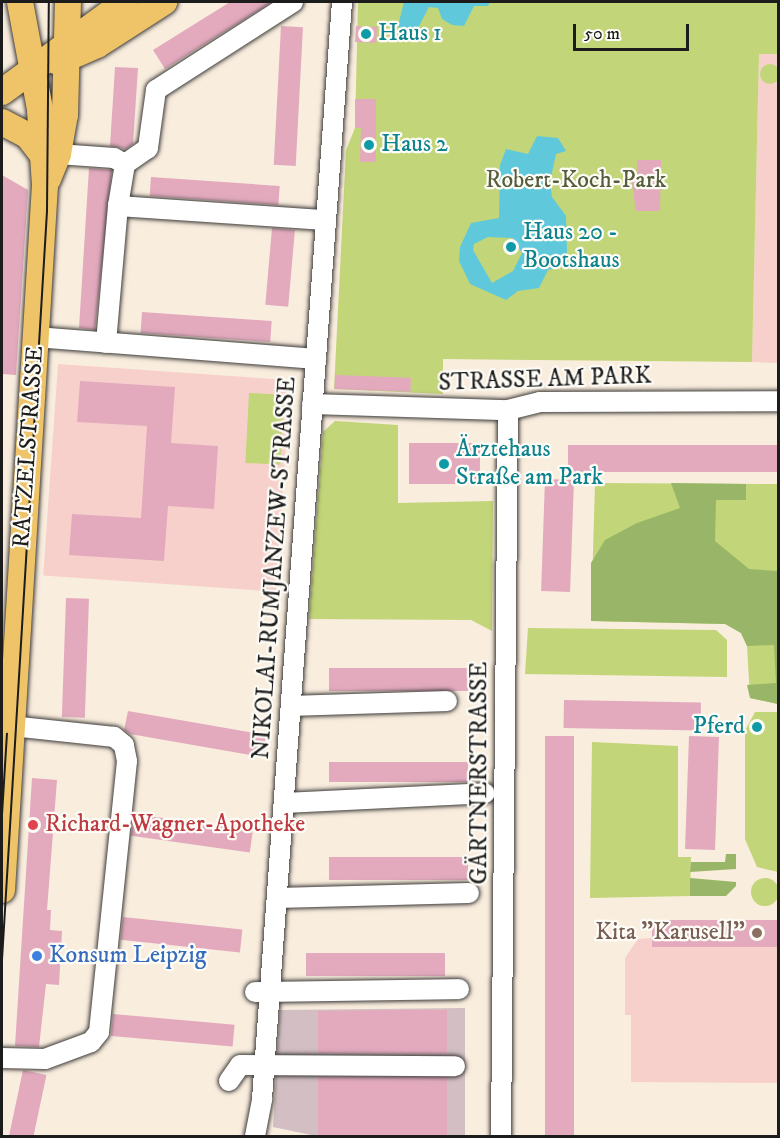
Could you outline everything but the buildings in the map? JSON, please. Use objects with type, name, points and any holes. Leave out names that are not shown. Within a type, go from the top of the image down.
[{"type":"main road","name":"RATZELSTRASSE","points":[[20,2],[50,154]]},
{"type":"main road","name":"RATZELSTRASSE","points":[[2,890],[45,184],[50,154],[65,115],[68,2]]},
{"type":"main road","points":[[2,92],[67,52],[116,2]]},
{"type":"main road","points":[[67,52],[97,45],[164,2]]},
{"type":"main road","points":[[2,122],[28,136],[50,154]]},
{"type":"street","points":[[106,343],[117,206],[125,164],[148,148],[154,93],[158,87],[293,2]]},
{"type":"street","name":"NIKOLAI-RUMJANZEW-STRASSE","points":[[255,1137],[264,1066],[262,993],[316,359],[338,2]]},
{"type":"street","points":[[50,154],[114,158],[125,164]]},
{"type":"street","points":[[117,206],[326,220]]},
{"type":"street","points":[[36,337],[316,359]]},
{"type":"street","name":"STRASSE AM PARK","points":[[312,404],[508,410],[540,402],[778,401]]},
{"type":"street","name":"GÄRTNERSTRASSE","points":[[501,1137],[508,410]]},
{"type":"street","points":[[286,697],[447,701]]},
{"type":"street","points":[[2,1058],[45,1059],[91,1042],[99,1032],[127,761],[124,745],[114,737],[11,726]]},
{"type":"street","points":[[279,798],[485,793]]},
{"type":"street","points":[[272,895],[469,893]]},
{"type":"street","points":[[262,993],[459,989]]},
{"type":"street","points":[[229,1081],[240,1065],[455,1066]]},
{"type":"shaded area","points":[[759,54],[778,54],[778,363],[752,362]]},
{"type":"shaded area","points":[[58,364],[290,380],[276,592],[43,575]]},
{"type":"shaded area","points":[[652,920],[778,921],[778,1083],[631,1082],[631,1015],[625,1015],[625,958],[638,939],[652,938]]},
{"type":"shaded area","points":[[465,1008],[465,1136],[316,1136],[273,1127],[280,1010]]},
{"type":"green space","name":"Robert-Koch-Park","points":[[358,2],[778,2],[778,54],[759,54],[752,362],[443,359],[443,394],[334,389],[346,150],[355,128]]},
{"type":"green space","points":[[770,64],[777,67],[780,74],[777,81],[770,84],[763,81],[760,74],[763,67]]},
{"type":"green space","points":[[249,393],[284,395],[280,465],[245,463]]},
{"type":"green space","points":[[335,421],[398,425],[398,503],[493,501],[492,631],[471,620],[309,619],[323,432]]},
{"type":"green space","points":[[595,483],[778,484],[778,704],[750,698],[747,646],[741,633],[726,624],[591,621]]},
{"type":"green space","points":[[671,483],[746,484],[746,500],[716,500],[715,541],[749,569],[778,571],[778,704],[750,698],[747,685],[776,683],[774,645],[747,646],[741,633],[725,624],[591,621],[591,563],[605,540],[637,523],[680,508]]},
{"type":"green space","points":[[528,628],[716,630],[727,640],[727,677],[525,674]]},
{"type":"green space","points":[[755,712],[778,712],[778,872],[757,867],[745,839],[745,731]]},
{"type":"green space","points":[[592,742],[678,746],[678,857],[691,857],[690,896],[590,898]]},
{"type":"green space","points":[[726,854],[736,854],[736,869],[690,872],[691,862],[725,862]]},
{"type":"green space","points":[[690,878],[736,882],[736,886],[726,896],[690,896]]},
{"type":"green space","points":[[765,878],[775,882],[779,892],[775,902],[765,906],[755,902],[751,892],[755,882]]},
{"type":"water","points":[[404,2],[490,2],[488,6],[474,6],[464,26],[452,25],[442,19],[438,8],[429,7],[417,30],[406,36],[398,26]]},
{"type":"water","points":[[537,136],[558,138],[566,151],[556,154],[550,182],[552,197],[566,216],[567,252],[558,268],[548,270],[539,288],[518,291],[506,300],[470,284],[459,261],[460,247],[471,223],[499,218],[500,165],[506,149],[528,154]],"holes":[[[488,237],[513,238],[522,253],[513,271],[492,283],[473,250],[474,244]]]},
{"type":"tram line","points":[[2,960],[47,211],[49,2]]},
{"type":"tram line","points":[[2,815],[7,734]]},
{"type":"place","name":"Haus 1","points":[[366,34]]},
{"type":"place","name":"Haus 2","points":[[369,145]]},
{"type":"place","name":"Haus 20 - Bootshaus","points":[[511,247]]},
{"type":"place","name":"Ärztehaus Straße am Park","points":[[444,464]]},
{"type":"place","name":"Pferd","points":[[757,727]]},
{"type":"place","name":"Richard-Wagner-Apotheke","points":[[33,825]]},
{"type":"place","name":"Kita \"Karusell\"","points":[[757,933]]},
{"type":"place","name":"Konsum Leipzig","points":[[37,956]]}]
